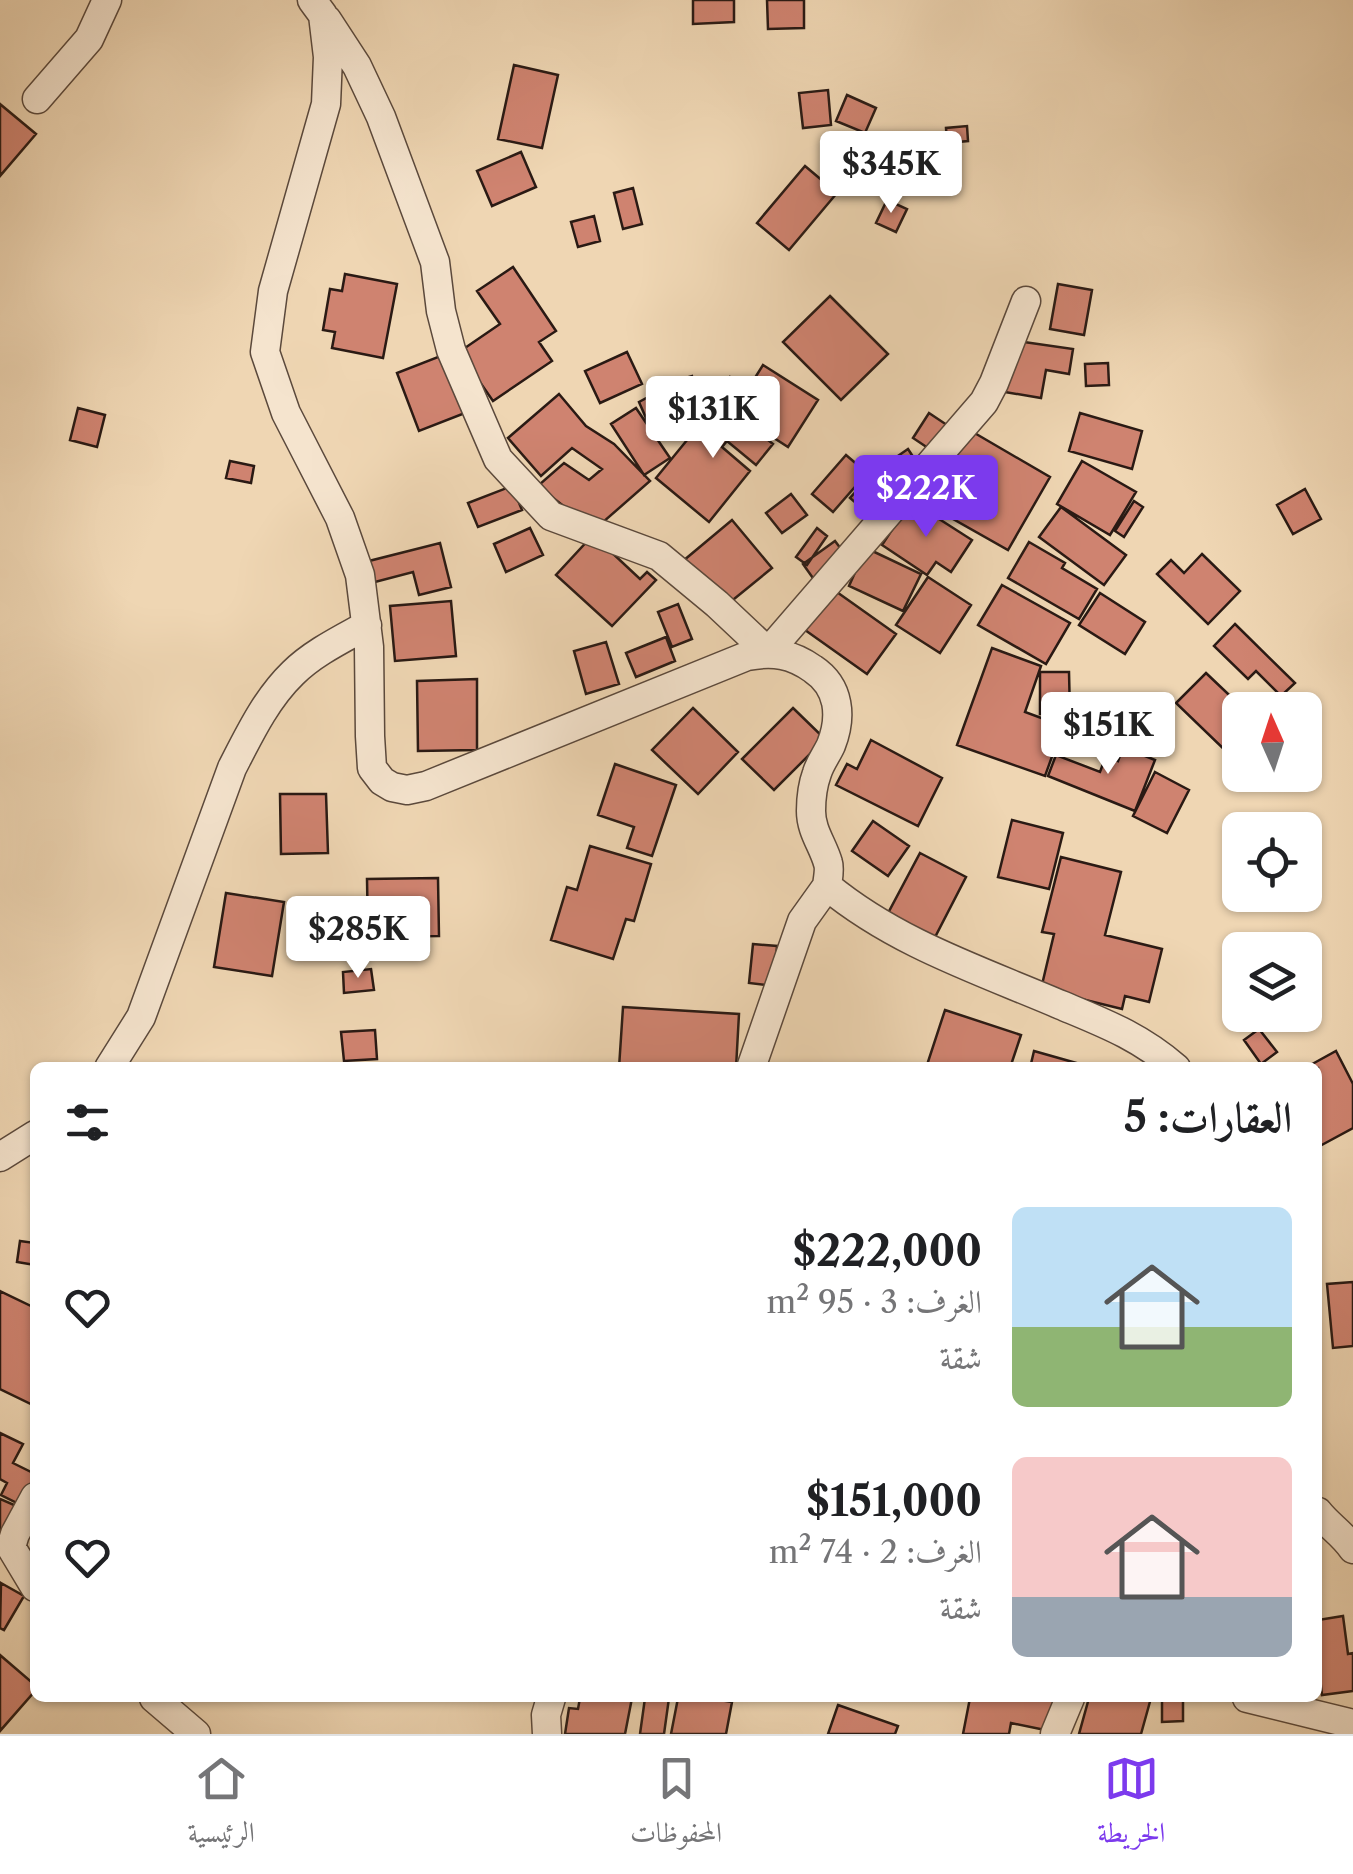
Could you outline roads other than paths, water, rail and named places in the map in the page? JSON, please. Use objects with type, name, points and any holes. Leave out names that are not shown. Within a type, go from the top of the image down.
[{"type":"street","points":[[37,99],[88,39],[107,0]]},
{"type":"street","points":[[318,7],[328,57],[326,104],[273,291],[265,352],[286,412],[340,518],[360,575],[367,625],[372,768],[392,786],[407,790],[426,786],[748,656],[768,652],[803,662],[820,673],[838,703],[838,722],[817,773],[811,814],[814,831],[830,865],[827,886],[802,921],[753,1062]]},
{"type":"street","points":[[318,7],[357,66],[381,117],[436,262],[441,311],[451,350],[498,459],[551,516],[659,556],[768,652]]},
{"type":"street","points":[[768,652],[984,402],[1026,302]]},
{"type":"street","points":[[113,1062],[141,1017],[232,768],[251,731],[270,699],[294,672],[367,625]]},
{"type":"street","points":[[827,886],[902,937],[1130,1034],[1169,1062]]},
{"type":"street","points":[[0,1157],[30,1138]]},
{"type":"street","points":[[30,1507],[12,1547],[30,1578]]},
{"type":"street","points":[[1322,1517],[1342,1533],[1353,1549]]},
{"type":"street","points":[[159,1702],[196,1734]]},
{"type":"street","points":[[547,1734],[550,1702]]},
{"type":"street","points":[[1055,1734],[1068,1702]]},
{"type":"street","points":[[1263,1702],[1353,1724]]}]
